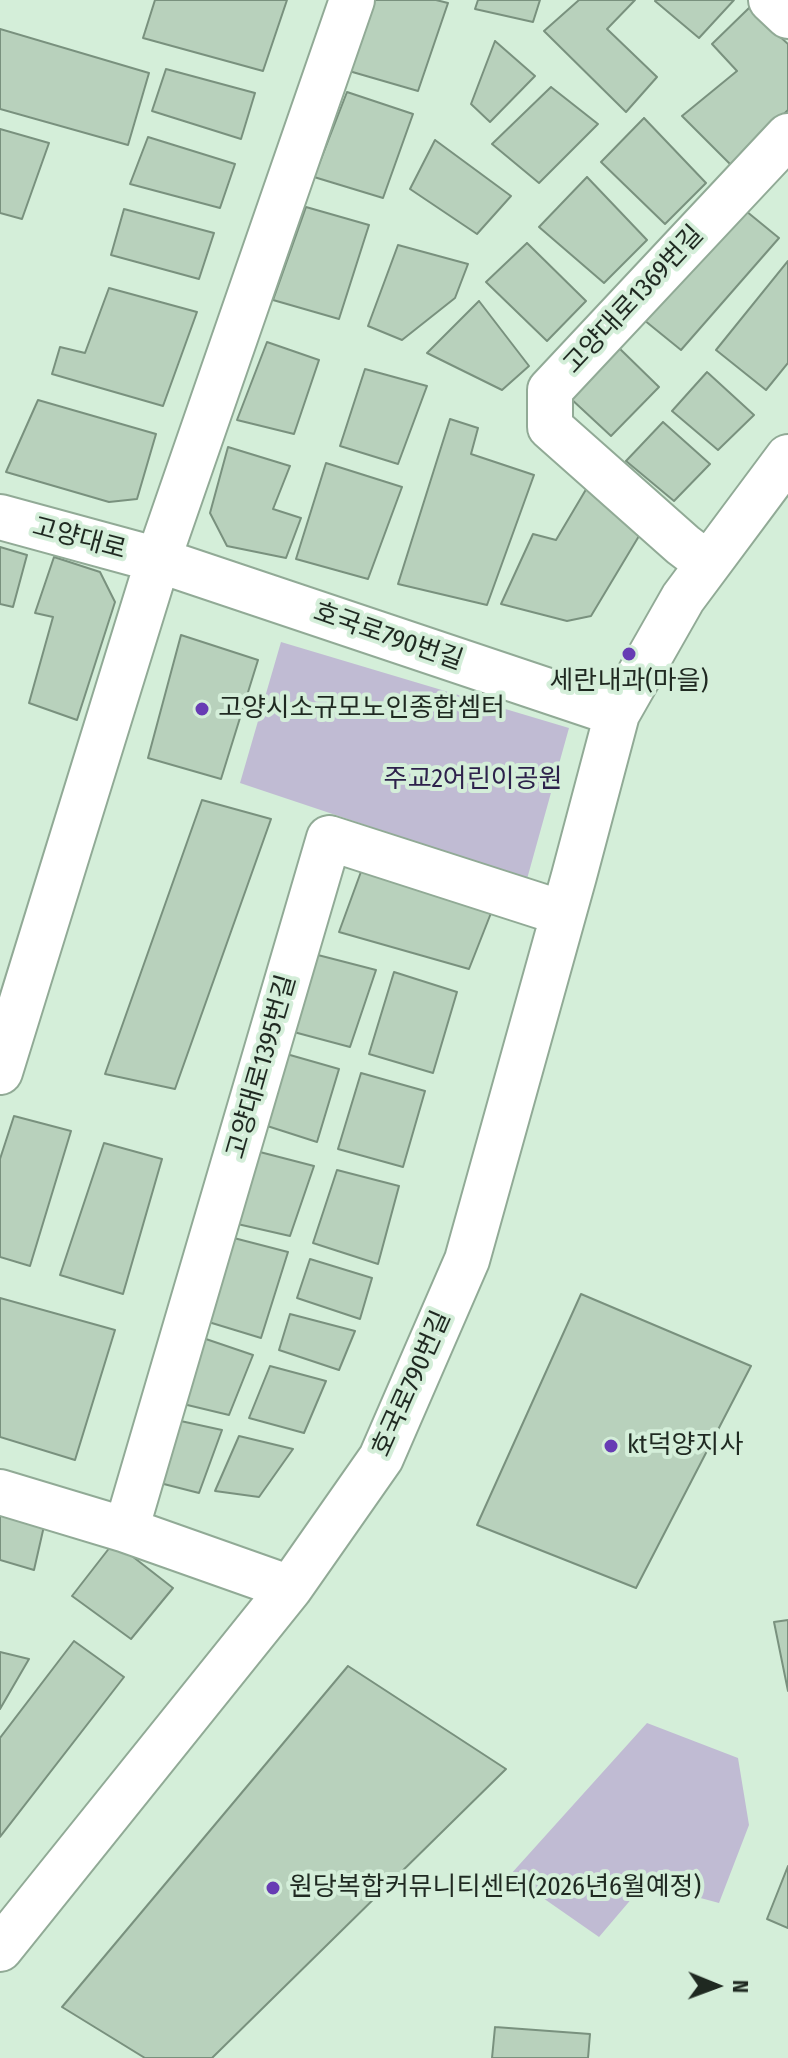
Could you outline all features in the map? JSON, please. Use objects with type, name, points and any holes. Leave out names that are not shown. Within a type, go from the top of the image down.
[{"type":"street","points":[[0,1072],[158,560],[352,0]]},
{"type":"street","points":[[771,0],[788,16]]},
{"type":"street","name":"고양대로1369번길","points":[[708,564],[550,427],[550,390],[788,136]]},
{"type":"street","name":"호국로790번길","points":[[0,1949],[290,1588],[381,1458],[467,1260],[617,714],[683,598],[788,457]]},
{"type":"street","name":"고양대로","points":[[0,517],[158,560]]},
{"type":"street","name":"호국로790번길","points":[[158,560],[617,714]]},
{"type":"street","name":"고양대로1395번길","points":[[126,1530],[329,838],[562,913]]},
{"type":"street","points":[[0,1492],[126,1530],[290,1588]]},
{"type":"green space","name":"주교2어린이공원","points":[[281,642],[569,728],[527,879],[240,783]]},
{"type":"green space","points":[[647,1723],[738,1758],[749,1825],[719,1903],[645,1883],[599,1937],[510,1875]]},
{"type":"building","points":[[155,0],[287,0],[263,71],[143,38]]},
{"type":"building","points":[[373,0],[436,0],[448,3],[418,91],[349,71]]},
{"type":"building","points":[[478,0],[540,0],[533,22],[475,9]]},
{"type":"building","points":[[579,0],[635,0],[607,29],[657,77],[626,112],[544,31]]},
{"type":"building","points":[[656,0],[734,0],[699,38],[655,1]]},
{"type":"building","points":[[749,8],[788,44],[788,110],[731,165],[682,116],[737,71],[712,44]]},
{"type":"building","points":[[0,29],[149,73],[128,145],[0,109]]},
{"type":"building","points":[[495,41],[535,76],[490,122],[471,104]]},
{"type":"building","points":[[166,69],[255,93],[241,139],[152,111]]},
{"type":"building","points":[[551,87],[598,124],[539,183],[492,144]]},
{"type":"building","points":[[347,92],[413,114],[383,198],[314,177]]},
{"type":"building","points":[[644,118],[706,183],[665,224],[601,162]]},
{"type":"building","points":[[0,129],[49,143],[22,219],[0,213]]},
{"type":"building","points":[[148,137],[235,164],[220,208],[130,184]]},
{"type":"building","points":[[435,140],[511,196],[477,234],[410,189]]},
{"type":"building","points":[[587,177],[647,240],[604,283],[539,227]]},
{"type":"building","points":[[306,207],[369,225],[339,319],[273,300]]},
{"type":"building","points":[[124,209],[214,233],[199,279],[111,255]]},
{"type":"building","points":[[746,211],[779,238],[681,350],[644,320]]},
{"type":"building","points":[[527,243],[586,301],[547,341],[486,282]]},
{"type":"building","points":[[398,245],[468,264],[455,298],[402,340],[368,326]]},
{"type":"building","points":[[788,261],[788,363],[766,390],[716,350]]},
{"type":"building","points":[[109,288],[197,312],[163,406],[52,374],[60,347],[85,353]]},
{"type":"building","points":[[479,301],[529,366],[502,390],[427,353]]},
{"type":"building","points":[[267,342],[319,360],[294,434],[237,420]]},
{"type":"building","points":[[618,347],[659,387],[611,436],[569,397]]},
{"type":"building","points":[[365,369],[427,386],[398,464],[340,446]]},
{"type":"building","points":[[707,372],[754,415],[718,450],[672,411]]},
{"type":"building","points":[[38,400],[156,434],[137,499],[109,502],[6,472]]},
{"type":"building","points":[[450,419],[478,428],[471,454],[534,475],[487,605],[398,584]]},
{"type":"building","points":[[663,422],[710,464],[674,501],[626,461]]},
{"type":"building","points":[[228,447],[290,466],[273,509],[301,518],[286,558],[227,546],[210,513]]},
{"type":"building","points":[[326,463],[402,487],[368,579],[296,559]]},
{"type":"building","points":[[591,481],[645,526],[591,616],[567,621],[501,604],[533,534],[556,540]]},
{"type":"building","points":[[0,547],[27,555],[13,607],[0,604]]},
{"type":"building","points":[[54,557],[100,572],[115,602],[77,720],[29,703],[53,617],[35,613]]},
{"type":"building","name":"고양시소규모노인종합셈터","points":[[181,635],[258,660],[221,779],[148,758]]},
{"type":"building","points":[[202,800],[271,819],[175,1089],[105,1074]]},
{"type":"building","points":[[362,869],[493,908],[469,969],[339,932]]},
{"type":"building","points":[[314,954],[376,970],[350,1047],[290,1031]]},
{"type":"building","points":[[394,972],[457,992],[433,1073],[369,1054]]},
{"type":"building","points":[[283,1053],[339,1069],[317,1142],[261,1124]]},
{"type":"building","points":[[361,1073],[425,1091],[403,1167],[338,1149]]},
{"type":"building","points":[[14,1116],[71,1131],[30,1266],[0,1257],[0,1159]]},
{"type":"building","points":[[104,1143],[162,1159],[123,1294],[60,1275]]},
{"type":"building","points":[[256,1151],[314,1166],[290,1236],[233,1223]]},
{"type":"building","points":[[337,1170],[399,1186],[378,1264],[313,1243]]},
{"type":"building","points":[[230,1237],[288,1252],[261,1338],[202,1320]]},
{"type":"building","points":[[310,1259],[372,1278],[360,1319],[297,1298]]},
{"type":"building","name":"kt덕양지사","points":[[581,1294],[751,1366],[636,1588],[477,1525]]},
{"type":"building","points":[[0,1298],[115,1330],[75,1460],[0,1437]]},
{"type":"building","points":[[290,1314],[355,1331],[339,1370],[279,1350]]},
{"type":"building","points":[[200,1337],[253,1355],[229,1415],[179,1403]]},
{"type":"building","points":[[270,1366],[326,1381],[304,1433],[249,1418]]},
{"type":"building","points":[[176,1420],[222,1430],[199,1493],[152,1481]]},
{"type":"building","points":[[239,1436],[293,1449],[259,1497],[215,1491]]},
{"type":"building","points":[[0,1514],[44,1526],[34,1570],[0,1560]]},
{"type":"building","points":[[114,1542],[173,1588],[131,1639],[72,1596]]},
{"type":"building","points":[[788,1620],[788,1691],[774,1622]]},
{"type":"building","points":[[74,1641],[124,1677],[0,1837],[0,1738]]},
{"type":"building","points":[[0,1652],[29,1659],[0,1709]]},
{"type":"building","name":"원당복합커뮤니티센터(2026년6월예정)","points":[[348,1666],[506,1769],[212,2058],[145,2058],[62,2007]]},
{"type":"building","points":[[788,1866],[788,1928],[767,1919]]},
{"type":"building","points":[[495,2027],[590,2034],[588,2058],[492,2058]]},
{"type":"place","name":"세란내과(마을)","points":[[629,654]]},
{"type":"place","name":"고양시소규모노인종합셈터","points":[[202,709]]},
{"type":"place","name":"kt덕양지사","points":[[611,1446]]},
{"type":"place","name":"원당복합커뮤니티센터(2026년6월예정)","points":[[273,1888]]}]
